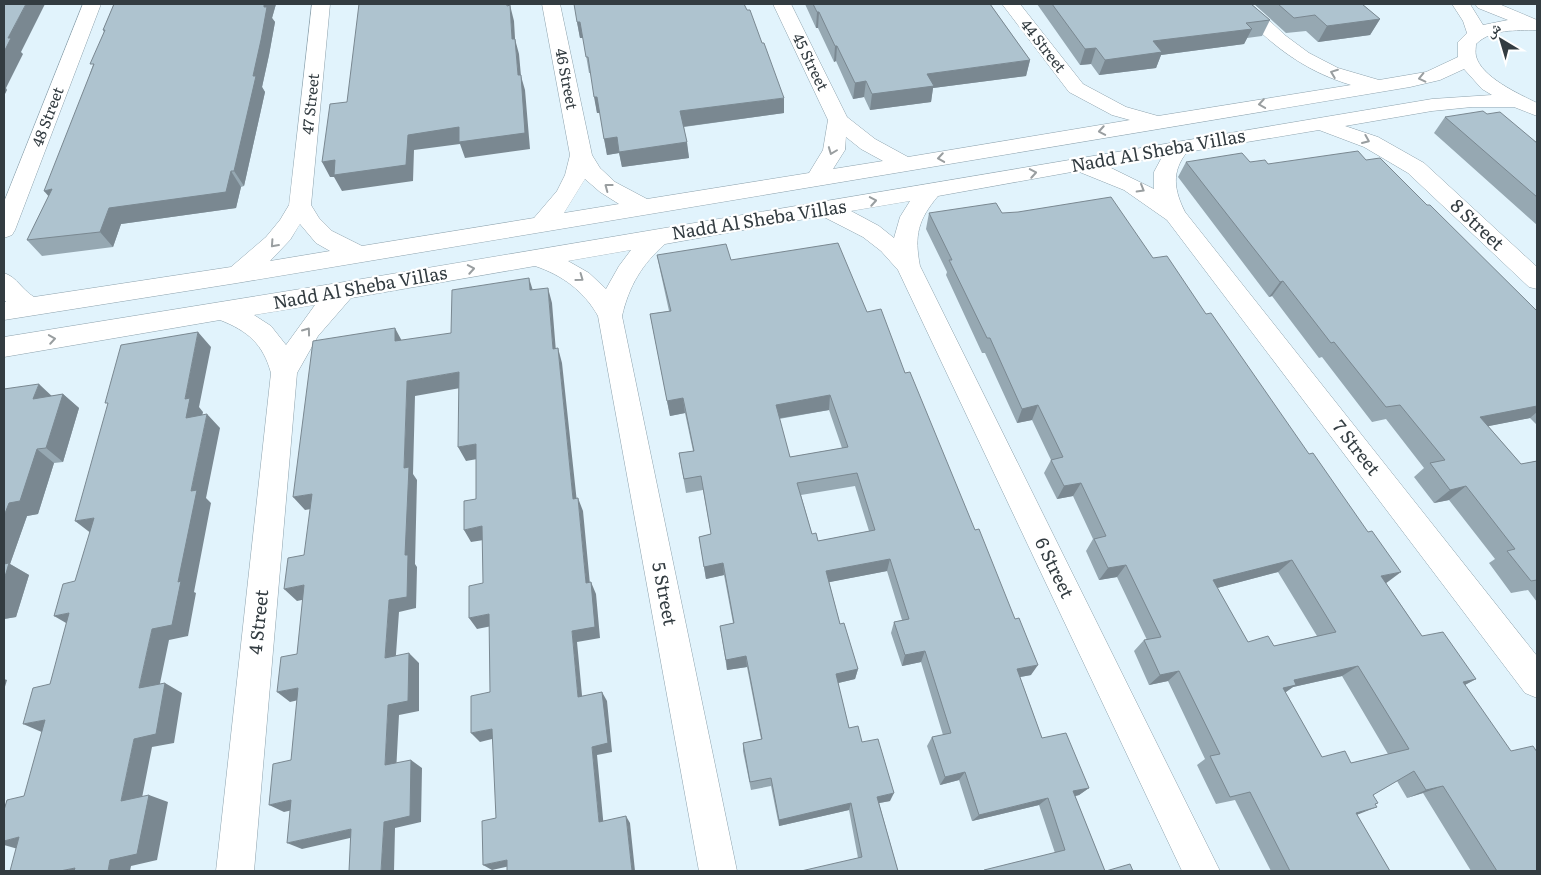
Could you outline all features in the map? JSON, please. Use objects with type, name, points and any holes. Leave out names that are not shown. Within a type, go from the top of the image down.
[{"type":"street","name":"48 Street","points":[[4,230],[92,4]]},
{"type":"street","name":"47 Street","points":[[300,205],[321,4]]},
{"type":"street","name":"46 Street","points":[[551,4],[581,155]]},
{"type":"street","name":"45 Street","points":[[782,4],[838,120]]},
{"type":"street","name":"44 Street","points":[[1011,4],[1076,88]]},
{"type":"street","points":[[1241,4],[1291,50],[1332,72],[1380,86]]},
{"type":"street","points":[[1461,4],[1472,21],[1476,33]]},
{"type":"street","points":[[1484,4],[1537,25]]},
{"type":"street","points":[[1537,25],[1512,24],[1492,27],[1476,33],[1466,44],[1466,59],[1483,80],[1515,101],[1537,110]]},
{"type":"street","points":[[1291,50],[1300,71],[1300,90],[1297,99]]},
{"type":"street","name":"Nadd Al Sheba Villas","points":[[4,310],[237,275],[1380,86],[1436,75],[1457,67],[1466,59]]},
{"type":"street","points":[[1064,137],[1075,115],[1076,88]]},
{"type":"street","points":[[1076,88],[1119,111],[1157,122]]},
{"type":"street","name":"Nadd Al Sheba Villas","points":[[10,349],[659,236],[930,191],[1180,146],[1320,124],[1401,125],[1458,102],[1515,101]]},
{"type":"street","points":[[838,120],[868,144],[905,164]]},
{"type":"street","points":[[817,178],[834,150],[838,120]]},
{"type":"street","points":[[1320,124],[1371,142],[1416,168]]},
{"type":"street","points":[[1401,125],[1405,152],[1416,168]]},
{"type":"street","points":[[1175,215],[1167,199],[1163,184],[1164,170],[1170,157],[1180,146]]},
{"type":"street","points":[[581,155],[591,172],[601,183],[621,196],[645,207]]},
{"type":"street","points":[[540,225],[553,213],[572,187],[581,155]]},
{"type":"street","points":[[1079,165],[1101,171],[1136,186],[1175,215]]},
{"type":"street","name":"8 Street","points":[[1416,168],[1537,282]]},
{"type":"street","points":[[908,266],[904,249],[905,232],[910,217],[930,191]]},
{"type":"street","points":[[300,205],[314,229],[326,240],[360,254]]},
{"type":"street","points":[[237,275],[272,248],[293,219],[300,205]]},
{"type":"street","points":[[825,209],[864,226],[882,237],[908,266]]},
{"type":"street","name":"7 Street","points":[[1175,215],[1537,682]]},
{"type":"street","points":[[610,316],[619,283],[630,265],[659,236]]},
{"type":"street","points":[[536,258],[561,267],[583,279],[595,290],[610,316]]},
{"type":"street","name":"6 Street","points":[[908,266],[1201,871]]},
{"type":"street","points":[[4,282],[16,298],[29,306]]},
{"type":"street","points":[[284,373],[300,340],[313,323],[344,292]]},
{"type":"street","points":[[221,312],[242,319],[260,330],[273,343],[284,373]]},
{"type":"street","name":"5 Street","points":[[610,316],[718,871]]},
{"type":"street","name":"4 Street","points":[[235,871],[284,373]]},
{"type":"building","points":[[4,4],[26,4],[8,38],[11,38],[4,52]]},
{"type":"building","points":[[114,4],[264,4],[264,7],[267,7],[253,76],[256,76],[234,171],[231,171],[226,192],[109,208],[100,232],[27,240],[52,189],[44,191],[94,64],[90,64]]},
{"type":"building","points":[[359,4],[510,5],[512,39],[515,39],[518,75],[521,75],[525,133],[459,142],[459,127],[408,135],[406,165],[334,175],[335,160],[322,162],[330,104],[347,102]]},
{"type":"building","points":[[574,4],[744,4],[747,10],[750,10],[784,98],[680,111],[687,142],[619,152],[617,137],[604,139],[597,97],[594,97],[588,57],[586,57],[580,22],[577,22]]},
{"type":"building","points":[[813,4],[990,4],[1030,60],[927,74],[934,86],[872,94],[866,81],[855,83],[819,12],[817,12]]},
{"type":"building","points":[[1052,4],[1251,4],[1270,20],[1246,23],[1252,29],[1153,41],[1162,52],[1105,60],[1096,48],[1085,49]]},
{"type":"building","points":[[1278,4],[1362,4],[1380,19],[1327,26],[1315,15],[1294,18]]},
{"type":"building","points":[[1483,111],[1487,114],[1500,112],[1537,143],[1537,197],[1445,117]]},
{"type":"building","points":[[1358,151],[1366,160],[1380,158],[1537,311],[1537,406],[1480,417],[1521,464],[1537,461],[1537,580],[1531,581],[1507,551],[1515,549],[1466,486],[1450,490],[1430,463],[1445,460],[1400,405],[1386,407],[1334,342],[1331,343],[1283,281],[1280,282],[1186,162],[1242,153],[1250,162],[1265,160],[1268,164]]},
{"type":"building","points":[[1111,197],[1153,258],[1167,256],[1206,314],[1211,313],[1309,454],[1313,453],[1368,532],[1372,531],[1401,572],[1381,576],[1422,636],[1443,632],[1476,679],[1463,682],[1511,751],[1533,746],[1537,752],[1537,871],[1497,871],[1443,786],[1426,790],[1414,771],[1373,795],[1378,803],[1375,804],[1377,807],[1356,813],[1390,871],[1290,871],[1250,792],[1230,797],[1210,756],[1220,754],[1179,671],[1160,675],[1144,640],[1161,637],[1126,565],[1108,568],[1094,539],[1106,536],[1081,483],[1064,486],[1051,460],[1063,457],[1038,405],[1022,409],[990,338],[987,338],[949,260],[952,260],[929,213],[996,203],[1002,213]],"holes":[[[1292,560],[1336,632],[1274,646],[1268,636],[1248,642],[1213,580]],[[1358,666],[1409,749],[1351,763],[1345,751],[1322,757],[1283,688],[1296,685],[1294,680]]]},
{"type":"building","points":[[838,243],[867,312],[881,309],[905,373],[910,372],[975,530],[979,529],[1015,619],[1019,618],[1038,665],[1017,669],[1042,738],[1066,733],[1089,788],[1073,791],[1105,871],[984,870],[1065,850],[1048,798],[979,815],[965,772],[945,777],[932,737],[951,733],[925,651],[905,655],[894,622],[909,619],[890,559],[826,571],[840,624],[844,623],[858,669],[836,674],[849,728],[858,726],[862,742],[878,739],[894,793],[877,797],[898,871],[801,871],[862,857],[851,803],[779,820],[771,778],[750,782],[743,743],[762,739],[746,656],[726,660],[720,626],[734,623],[723,563],[704,567],[699,537],[711,534],[701,476],[684,479],[679,453],[694,451],[683,398],[667,401],[650,314],[671,311],[657,255],[726,244],[731,260]],"holes":[[[830,395],[848,447],[790,457],[776,405]],[[857,473],[875,530],[818,541],[816,533],[812,534],[797,483]]]},
{"type":"building","points":[[529,278],[530,290],[548,288],[553,349],[558,348],[573,499],[578,498],[586,583],[591,582],[595,627],[572,631],[578,697],[602,692],[608,743],[592,747],[599,822],[626,816],[632,871],[507,871],[507,860],[483,865],[482,821],[496,818],[492,729],[471,733],[471,696],[490,692],[489,614],[469,618],[469,586],[483,583],[482,526],[464,530],[464,501],[476,499],[476,444],[458,447],[459,372],[407,381],[404,468],[409,467],[405,555],[408,555],[407,597],[389,600],[385,658],[409,653],[408,701],[388,705],[385,765],[411,760],[410,816],[384,822],[381,871],[349,871],[351,829],[287,843],[291,800],[269,805],[273,764],[291,760],[298,688],[277,692],[281,657],[297,654],[304,585],[284,589],[288,558],[304,555],[312,494],[293,497],[313,341],[395,328],[395,341],[451,333],[452,290]]},
{"type":"building","points":[[198,332],[185,399],[190,398],[186,418],[207,414],[191,491],[197,490],[178,582],[181,581],[172,625],[152,629],[139,688],[165,683],[156,734],[134,739],[121,801],[149,795],[137,854],[110,860],[108,871],[74,871],[75,868],[60,871],[10,871],[19,837],[4,841],[4,810],[7,800],[24,796],[45,720],[23,724],[33,688],[50,684],[69,613],[54,616],[63,584],[75,581],[94,518],[75,521],[108,403],[105,403],[121,345]]},
{"type":"building","points":[[39,384],[33,399],[63,394],[46,448],[37,449],[20,501],[9,503],[4,516],[4,389]]},
{"type":"building","points":[[9,563],[4,580],[4,564]]},
{"type":"building","points":[[1130,864],[1133,871],[1106,871]]}]
